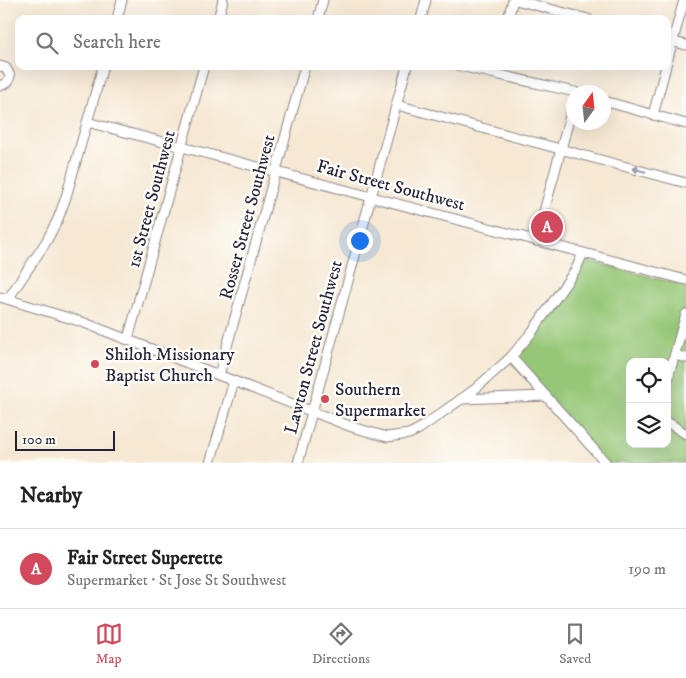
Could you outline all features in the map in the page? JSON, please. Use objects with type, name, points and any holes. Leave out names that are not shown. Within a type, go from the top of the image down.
[{"type":"street","points":[[118,15],[122,0]]},
{"type":"street","points":[[219,15],[223,0]]},
{"type":"street","points":[[319,15],[323,0]]},
{"type":"street","points":[[422,15],[426,0]]},
{"type":"street","points":[[509,15],[514,0],[572,15]]},
{"type":"street","points":[[671,37],[684,0]]},
{"type":"street","points":[[671,40],[686,45]]},
{"type":"street","points":[[0,66],[6,68],[10,76],[5,84],[0,86]]},
{"type":"street","points":[[103,70],[58,219],[46,242],[4,298],[82,322],[376,435],[398,436],[418,429],[493,375],[532,332],[576,269],[583,253]]},
{"type":"street","name":"1st Street Southwest","points":[[128,339],[203,70]]},
{"type":"street","name":"Rosser Street Southwest","points":[[219,375],[304,70]]},
{"type":"street","name":"Lawton Street Southwest","points":[[298,463],[406,70]]},
{"type":"street","points":[[495,70],[566,90]]},
{"type":"street","points":[[653,115],[665,70]]},
{"type":"street","points":[[611,103],[686,124]]},
{"type":"street","points":[[397,105],[686,182]]},
{"type":"street","name":"Fair Street Southwest","points":[[88,122],[686,280]]},
{"type":"street","points":[[536,241],[566,128]]},
{"type":"street","points":[[671,368],[686,314]]},
{"type":"street","points":[[675,355],[686,358]]},
{"type":"street","points":[[511,357],[606,463]]},
{"type":"street","points":[[210,463],[234,381]]},
{"type":"street","points":[[461,399],[546,396]]},
{"type":"street","points":[[671,425],[686,434]]},
{"type":"green space","points":[[586,260],[686,286],[686,463],[602,463],[511,362]]},
{"type":"place","name":"Fair Street Superette","points":[[547,227]]},
{"type":"place","name":"Shiloh Missionary Baptist Church","points":[[95,364]]},
{"type":"place","name":"Southern Supermarket","points":[[325,399]]}]
